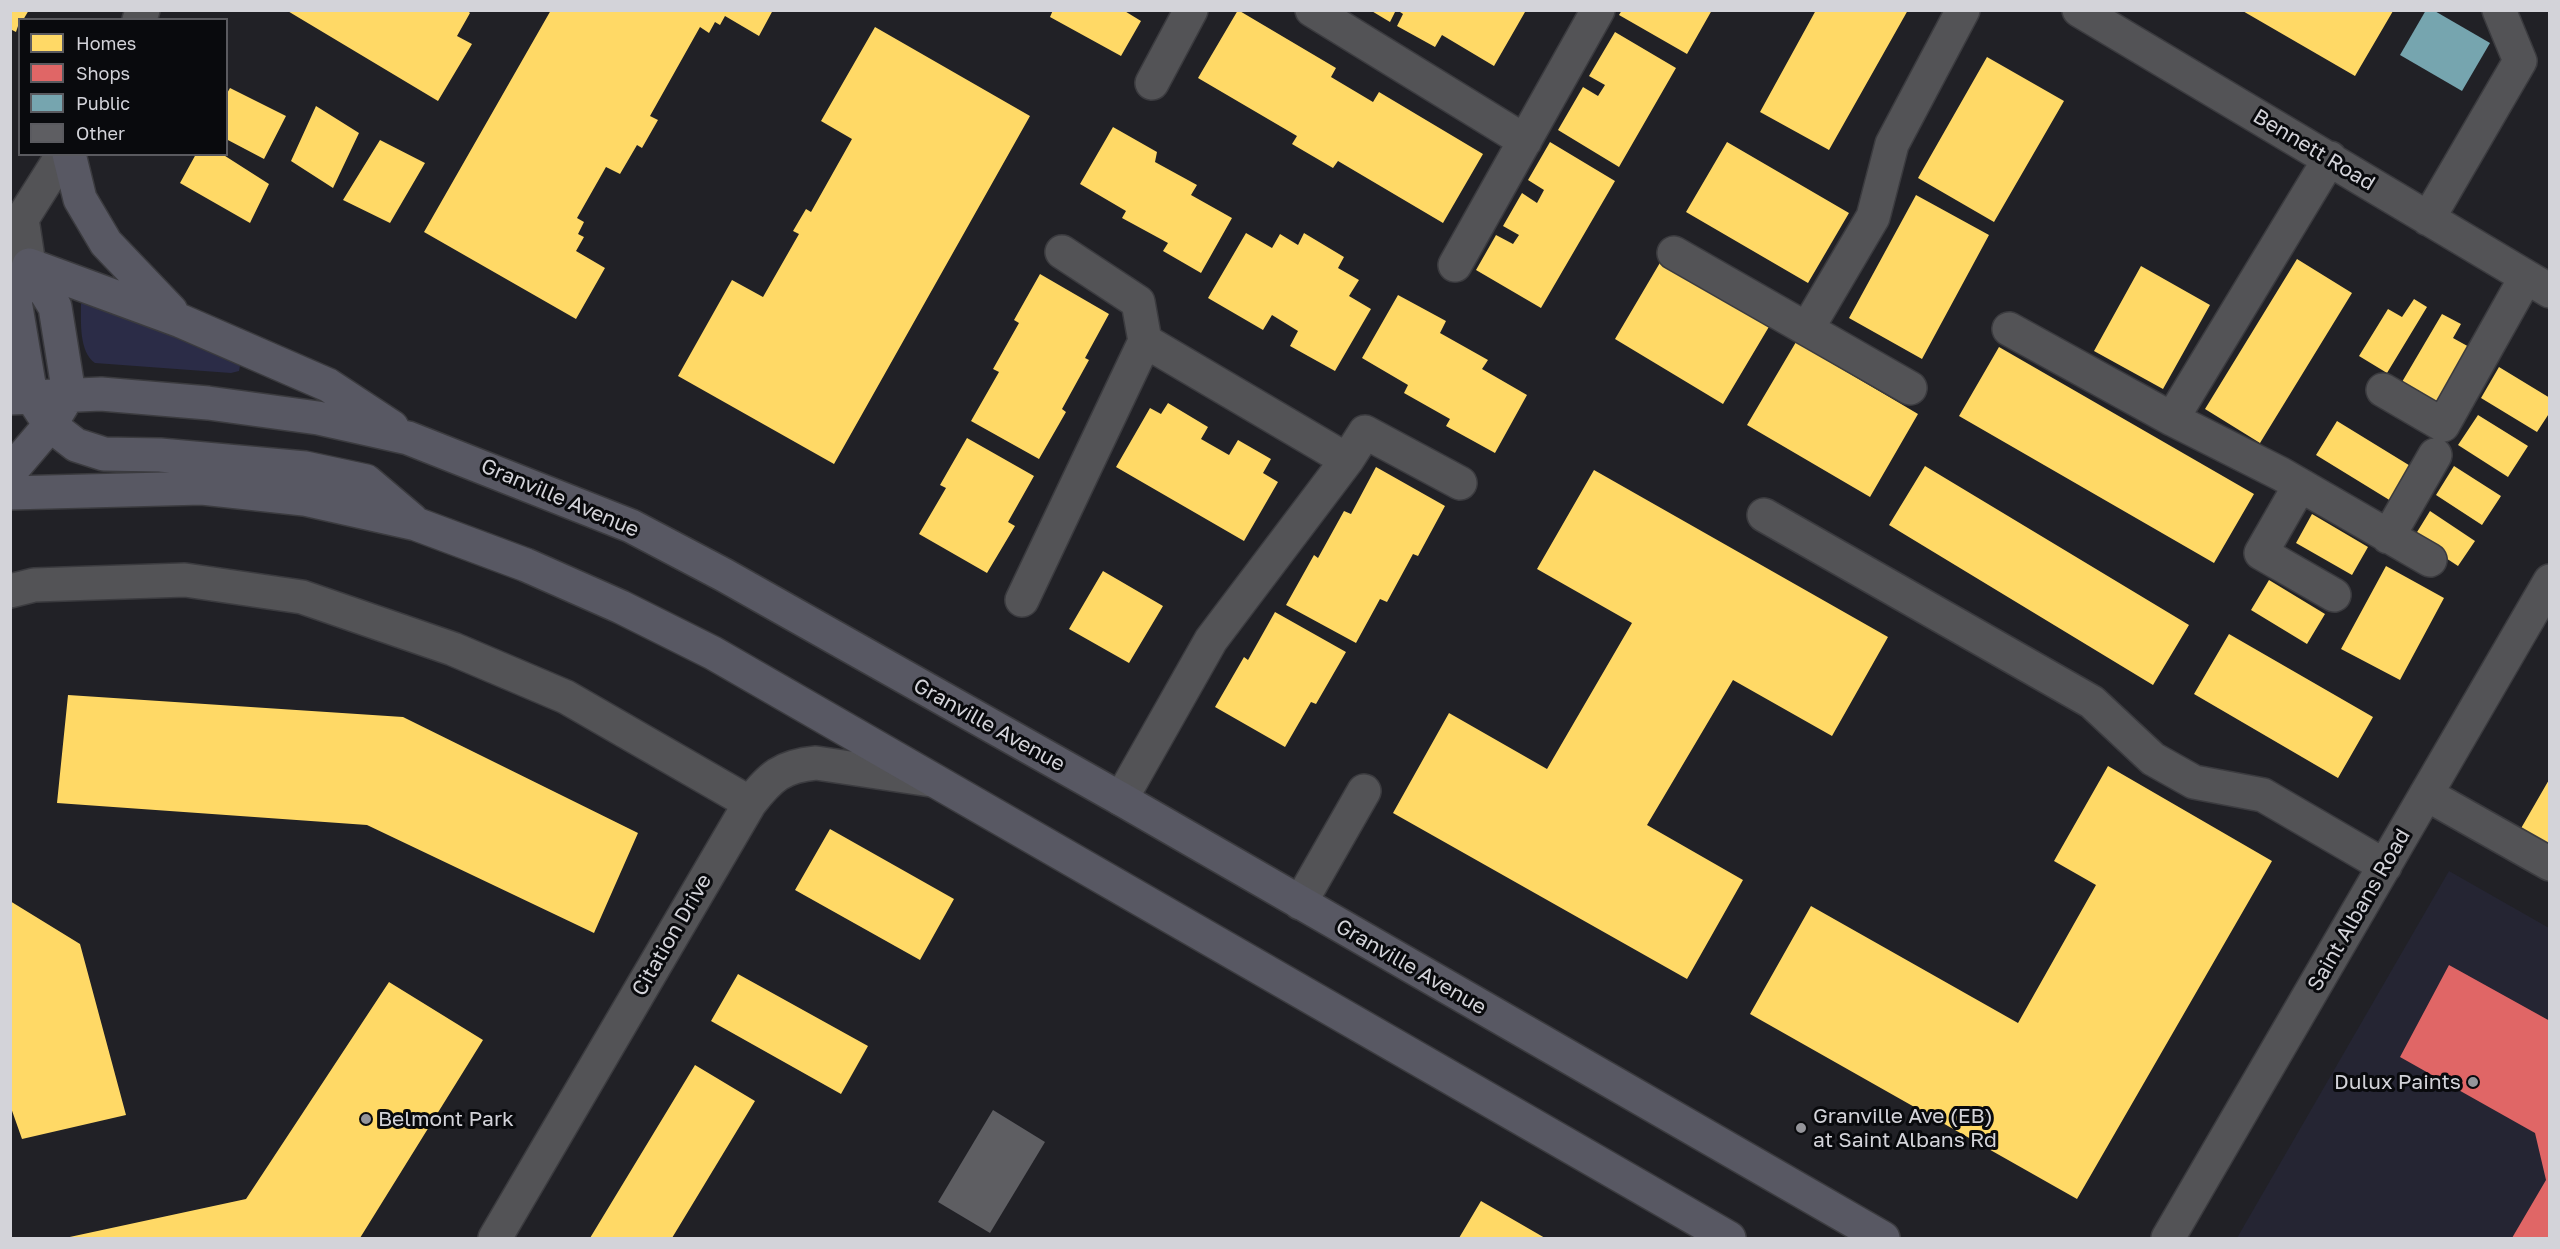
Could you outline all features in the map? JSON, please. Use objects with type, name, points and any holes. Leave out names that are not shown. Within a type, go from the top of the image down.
[{"type":"main road","points":[[69,156],[80,199],[106,243],[181,321]]},
{"type":"main road","points":[[20,262],[181,321],[327,386],[408,438]]},
{"type":"main road","points":[[10,472],[50,425],[69,394],[55,307],[20,262]]},
{"type":"main road","points":[[20,262],[15,301],[21,397],[50,425],[76,445],[104,454],[160,455],[305,468],[366,481],[416,524]]},
{"type":"main road","name":"Granville Avenue","points":[[21,397],[69,394],[208,403],[318,418],[408,438],[561,496],[631,526],[724,575],[1121,799],[1883,1239]]},
{"type":"main road","points":[[10,493],[202,488],[304,499],[416,524],[526,564],[621,607],[713,653],[1729,1239]]},
{"type":"street","points":[[1152,83],[1191,10]]},
{"type":"street","points":[[1312,10],[1525,141]]},
{"type":"street","points":[[1455,265],[1598,10]]},
{"type":"street","points":[[1807,329],[1873,217],[1892,144],[1963,10]]},
{"type":"street","points":[[2428,219],[2520,61],[2499,10]]},
{"type":"street","name":"Bennett Road","points":[[2094,14],[2538,284]]},
{"type":"street","points":[[20,262],[16,222],[62,156]]},
{"type":"street","points":[[2172,419],[2330,158]]},
{"type":"street","points":[[1022,600],[1145,341],[1138,302],[1062,252]]},
{"type":"street","points":[[1674,253],[1910,388]]},
{"type":"street","points":[[2384,390],[2443,425],[2538,284]]},
{"type":"street","points":[[2009,330],[2172,419],[2300,485],[2430,560]]},
{"type":"street","points":[[1145,341],[1347,460]]},
{"type":"street","points":[[1121,799],[1211,640],[1347,460],[1365,432],[1460,483]]},
{"type":"street","points":[[2388,537],[2435,455]]},
{"type":"street","points":[[2300,485],[2260,553],[2334,595]]},
{"type":"street","points":[[1764,515],[2092,702],[2153,759],[2194,782],[2263,795],[2385,866]]},
{"type":"street","points":[[10,591],[34,585],[185,580],[302,597],[453,649],[566,697],[750,803]]},
{"type":"street","name":"Saint Albans Road","points":[[2168,1239],[2550,581]]},
{"type":"street","name":"Citation Drive","points":[[495,1239],[750,803],[769,777],[803,764],[862,768],[932,780]]},
{"type":"street","points":[[1300,903],[1364,791]]},
{"type":"street","points":[[2426,794],[2550,864]]},
{"type":"shaded area","points":[[92,296],[232,361],[240,366],[239,371],[231,373],[95,363],[86,352],[81,328],[81,304]]},
{"type":"shaded area","points":[[2449,871],[2549,928],[2549,1238],[2237,1238]]},
{"type":"building: Homes","points":[[10,10],[29,10],[24,18],[18,18],[16,32],[10,29]]},
{"type":"building: Homes","points":[[286,10],[467,10],[470,13],[457,36],[472,44],[438,101]]},
{"type":"building: Homes","points":[[551,10],[773,10],[759,36],[725,16],[720,25],[715,22],[709,33],[700,27],[650,116],[658,120],[642,148],[637,145],[620,174],[606,167],[577,218],[584,222],[578,234],[584,237],[576,251],[605,268],[576,319],[424,232]]},
{"type":"building: Homes","points":[[1053,10],[1123,10],[1141,21],[1121,56],[1050,17]]},
{"type":"building: Homes","points":[[1238,10],[1336,68],[1331,77],[1373,102],[1379,92],[1483,154],[1443,223],[1338,161],[1333,168],[1292,144],[1297,136],[1198,78]]},
{"type":"building: Homes","points":[[1370,10],[1396,10],[1390,22]]},
{"type":"building: Homes","points":[[1397,10],[1522,10],[1525,12],[1494,66],[1442,35],[1435,47],[1397,26],[1403,14]]},
{"type":"building: Homes","points":[[1622,10],[1712,10],[1687,54],[1619,15]]},
{"type":"building: Homes","points":[[1816,10],[1908,10],[1829,150],[1760,112]]},
{"type":"building: Homes","points":[[2241,10],[2391,10],[2393,11],[2355,76]]},
{"type":"building: Homes","points":[[875,27],[1030,116],[834,464],[678,376],[732,280],[763,297],[799,234],[793,231],[806,209],[811,212],[852,139],[821,121]]},
{"type":"building: Homes","points":[[1615,32],[1676,68],[1619,167],[1558,130],[1583,87],[1598,96],[1605,85],[1589,76]]},
{"type":"building: Homes","points":[[1987,57],[2064,101],[1994,222],[1918,178]]},
{"type":"building: Homes","points":[[230,88],[286,116],[264,159],[228,140],[228,92]]},
{"type":"building: Homes","points":[[316,106],[359,133],[333,188],[291,161]]},
{"type":"building: Homes","points":[[1113,127],[1157,152],[1155,162],[1197,185],[1191,195],[1232,218],[1201,273],[1163,251],[1168,243],[1122,218],[1126,211],[1080,184]]},
{"type":"building: Homes","points":[[380,140],[425,163],[390,223],[343,200]]},
{"type":"building: Homes","points":[[1550,142],[1615,181],[1541,308],[1476,270],[1496,235],[1513,244],[1519,235],[1503,226],[1522,193],[1537,203],[1544,190],[1528,180]]},
{"type":"building: Homes","points":[[1727,142],[1849,213],[1808,283],[1686,212]]},
{"type":"building: Homes","points":[[195,156],[225,156],[269,184],[250,223],[180,183]]},
{"type":"building: Homes","points":[[1916,195],[1989,235],[1922,359],[1849,318]]},
{"type":"building: Homes","points":[[1246,233],[1272,248],[1280,234],[1298,245],[1304,233],[1344,257],[1338,268],[1359,280],[1349,296],[1371,309],[1335,371],[1290,346],[1298,331],[1272,315],[1263,330],[1208,298]]},
{"type":"building: Homes","points":[[2297,259],[2352,293],[2260,443],[2205,409]]},
{"type":"building: Homes","points":[[1661,261],[1770,325],[1723,404],[1615,339]]},
{"type":"building: Homes","points":[[2141,266],[2210,305],[2163,389],[2094,351]]},
{"type":"building: Homes","points":[[1040,274],[1109,314],[1085,358],[1089,360],[1062,409],[1066,412],[1039,459],[971,421],[999,372],[993,369],[1019,323],[1014,320]]},
{"type":"building: Homes","points":[[1398,295],[1446,321],[1440,333],[1488,360],[1482,369],[1527,395],[1495,453],[1446,426],[1450,419],[1404,393],[1408,385],[1362,358]]},
{"type":"building: Homes","points":[[2414,299],[2427,307],[2387,373],[2359,356],[2388,309],[2402,317]]},
{"type":"building: Homes","points":[[2442,314],[2461,324],[2453,338],[2471,348],[2438,404],[2402,382]]},
{"type":"building: Homes","points":[[1796,342],[1918,414],[1870,497],[1747,425]]},
{"type":"building: Homes","points":[[1999,347],[2254,494],[2214,563],[1959,416]]},
{"type":"building: Homes","points":[[2499,367],[2550,398],[2550,412],[2537,432],[2481,398]]},
{"type":"building: Homes","points":[[1168,403],[1208,427],[1201,439],[1229,455],[1238,440],[1271,459],[1263,473],[1278,482],[1244,541],[1116,467],[1150,408],[1161,414]]},
{"type":"building: Homes","points":[[2478,415],[2528,446],[2508,477],[2458,445]]},
{"type":"building: Homes","points":[[2337,421],[2412,467],[2391,501],[2316,455]]},
{"type":"building: Homes","points":[[967,438],[1034,476],[1008,522],[1015,526],[987,573],[919,534],[946,488],[940,485]]},
{"type":"building: Homes","points":[[1925,466],[2189,625],[2153,685],[1889,525]]},
{"type":"building: Homes","points":[[2454,466],[2501,496],[2482,525],[2436,495]]},
{"type":"building: Homes","points":[[1376,467],[1445,506],[1418,556],[1413,554],[1387,602],[1380,599],[1356,643],[1286,605],[1314,555],[1318,558],[1344,511],[1351,514]]},
{"type":"building: Homes","points":[[1594,470],[1888,637],[1832,736],[1733,680],[1647,825],[1743,880],[1687,979],[1393,813],[1449,713],[1547,769],[1632,623],[1537,569]]},
{"type":"building: Homes","points":[[2430,511],[2475,541],[2458,566],[2414,537]]},
{"type":"building: Homes","points":[[2312,514],[2368,547],[2352,575],[2296,543]]},
{"type":"building: Homes","points":[[2386,566],[2444,598],[2400,680],[2341,649]]},
{"type":"building: Homes","points":[[1103,571],[1163,606],[1129,663],[1069,629]]},
{"type":"building: Homes","points":[[2269,580],[2325,614],[2307,644],[2251,610]]},
{"type":"building: Homes","points":[[1275,612],[1346,652],[1316,704],[1311,702],[1285,747],[1215,707],[1244,657],[1248,660]]},
{"type":"building: Homes","points":[[2229,634],[2373,717],[2338,778],[2194,694]]},
{"type":"building: Homes","points":[[68,695],[403,717],[638,833],[594,933],[367,825],[57,803]]},
{"type":"building: Homes","points":[[2108,766],[2272,861],[2077,1199],[1750,1014],[1811,906],[2018,1023],[2096,885],[2054,861]]},
{"type":"building: Homes","points":[[2550,778],[2550,856],[2516,837]]},
{"type":"building: Homes","points":[[830,829],[954,899],[920,960],[795,890]]},
{"type":"building: Homes","points":[[10,901],[80,944],[126,1115],[22,1139],[10,1105]]},
{"type":"building: Homes","points":[[738,974],[868,1046],[841,1094],[711,1021]]},
{"type":"building: Homes","name":"Belmont Park","points":[[389,982],[483,1040],[360,1238],[65,1238],[246,1199]]},
{"type":"building: Homes","points":[[695,1065],[755,1101],[672,1238],[590,1238]]},
{"type":"building: Homes","points":[[1481,1201],[1545,1238],[1459,1238]]},
{"type":"building: Shops","points":[[2449,965],[2550,1021],[2550,1238],[2512,1238],[2546,1180],[2535,1133],[2400,1057]]},
{"type":"building: Public","points":[[2426,10],[2433,10],[2490,43],[2462,91],[2400,55]]},
{"type":"building: Other","points":[[993,1110],[1045,1142],[990,1233],[938,1202]]},
{"type":"place","name":"Dulux Paints","points":[[2473,1082]]},
{"type":"place","name":"Belmont Park","points":[[366,1119]]},
{"type":"place","name":"Granville Ave (EB) at Saint Albans Rd","points":[[1801,1128]]}]
